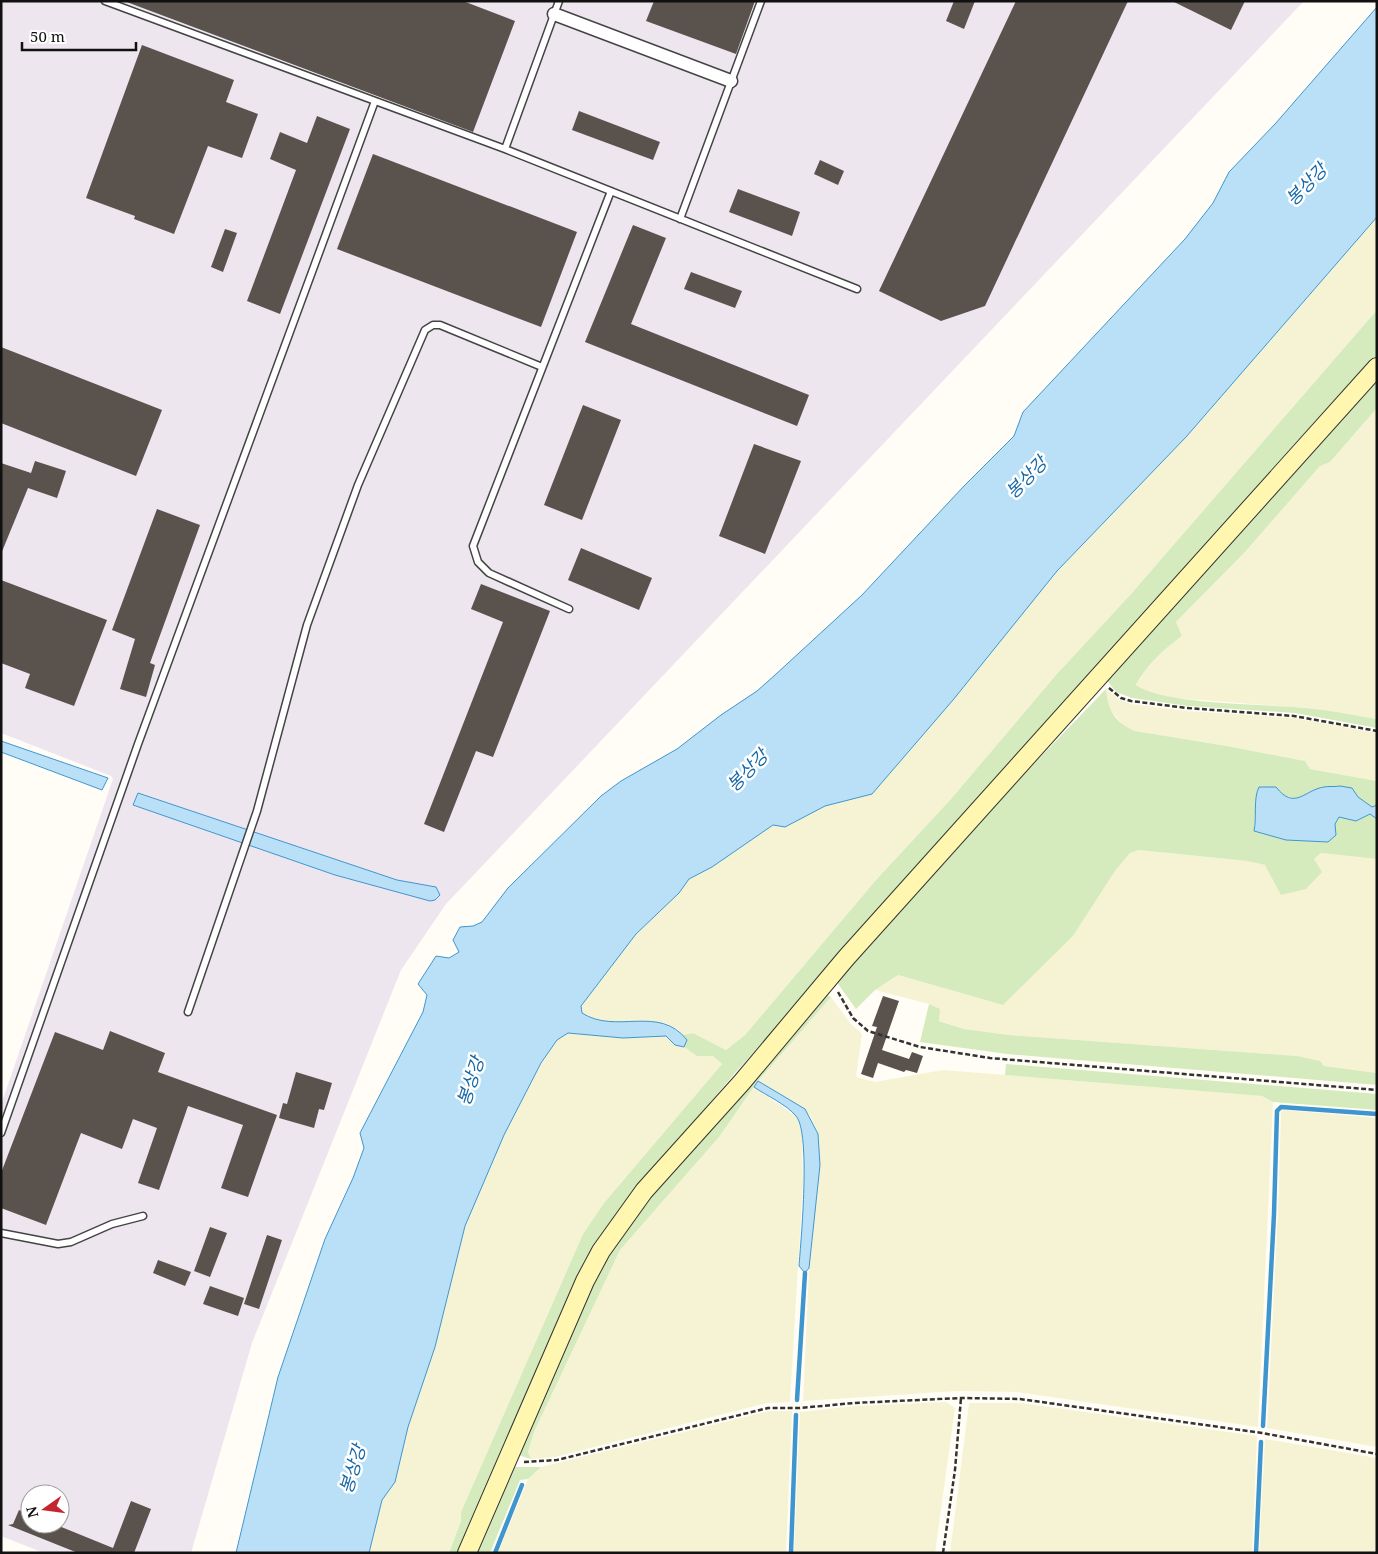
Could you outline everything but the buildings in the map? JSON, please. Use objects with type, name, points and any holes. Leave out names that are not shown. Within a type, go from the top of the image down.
[{"type":"main road","points":[[467,1553],[573,1307],[601,1251],[644,1190],[742,1082],[829,978],[1377,367]]},
{"type":"street","points":[[554,14],[732,81]]},
{"type":"lane","points":[[105,1],[505,149],[857,289]]},
{"type":"lane","points":[[505,149],[559,1]]},
{"type":"lane","points":[[680,219],[761,1]]},
{"type":"lane","points":[[1,1133],[138,744],[375,101]]},
{"type":"lane","points":[[569,609],[489,573],[478,562],[473,546],[611,192]]},
{"type":"lane","points":[[188,1012],[257,811],[306,625],[358,485],[425,330],[433,325],[440,325],[542,367]]},
{"type":"lane","points":[[1,1233],[58,1244],[71,1242],[112,1224],[142,1216]]},
{"type":"path","points":[[1099,678],[1114,694],[1131,702],[1215,711],[1294,716],[1377,731]]},
{"type":"path","points":[[829,978],[853,1018],[868,1031],[920,1047],[990,1058],[1377,1090]]},
{"type":"path","points":[[944,1553],[955,1470],[961,1398]]},
{"type":"path","points":[[506,1461],[528,1463],[557,1460],[768,1408],[800,1408],[854,1403],[961,1398],[1020,1399],[1262,1433],[1377,1454]]},
{"type":"shaded area","points":[[1,1],[1304,1],[446,904],[401,970],[252,1343],[191,1553],[44,1553],[1,1536],[1,1105],[113,779],[111,776],[1,733]]},
{"type":"shaded area","points":[[1377,217],[1377,310],[1131,594],[1056,675],[951,799],[876,880],[745,1035],[726,1050],[693,1033],[683,1035],[678,1029],[665,1023],[604,1021],[590,1018],[582,1013],[581,1006],[636,934],[679,893],[689,879],[712,867],[773,825],[785,827],[825,806],[872,794],[1057,571],[1186,437]]},
{"type":"shaded area","points":[[1377,408],[1377,719],[1306,708],[1174,698],[1143,691],[1136,686],[1146,669],[1162,651],[1182,636],[1176,622],[1245,552],[1320,466],[1330,462]]},
{"type":"shaded area","points":[[1106,689],[1120,700],[1131,704],[1187,711],[1294,718],[1377,733],[1377,781],[1310,769],[1305,761],[1135,731],[1124,726],[1108,708]]},
{"type":"shaded area","points":[[1139,850],[1247,861],[1265,865],[1314,859],[1321,853],[1377,859],[1377,1073],[1324,1066],[1297,1056],[1009,1035],[964,1029],[938,1020],[929,1004],[875,990],[898,975],[1003,1005],[1073,936],[1115,871],[1130,853]]},
{"type":"shaded area","points":[[831,997],[851,1024],[862,1034],[856,1077],[875,1082],[943,1070],[1262,1096],[1273,1102],[1258,1427],[1017,1392],[958,1391],[803,1401],[809,1268],[820,1165],[818,1134],[810,1115],[758,1081]]},
{"type":"shaded area","points":[[568,1033],[623,1038],[666,1036],[675,1045],[684,1047],[697,1056],[713,1056],[722,1064],[604,1203],[583,1234],[461,1512],[461,1521],[449,1553],[369,1553],[382,1500],[395,1482],[408,1427],[435,1347],[465,1226],[504,1135],[528,1085],[557,1040]]},
{"type":"shaded area","points":[[754,1087],[797,1117],[802,1134],[803,1184],[790,1402],[767,1403],[555,1457],[531,1459],[528,1452],[534,1432],[620,1250],[719,1137]]},
{"type":"shaded area","points":[[1281,1111],[1377,1118],[1377,1447],[1267,1428]]},
{"type":"shaded area","points":[[946,1402],[955,1408],[935,1553],[794,1553],[800,1412],[855,1406]]},
{"type":"shaded area","points":[[969,1403],[1021,1403],[1257,1436],[1252,1553],[950,1553]]},
{"type":"shaded area","points":[[769,1411],[792,1411],[786,1553],[498,1553],[528,1479],[541,1467]]},
{"type":"shaded area","points":[[1265,1439],[1377,1458],[1377,1553],[1259,1553]]},
{"type":"green space","points":[[1377,310],[1377,357],[735,1073],[639,1186],[460,1553],[449,1553],[461,1521],[461,1512],[583,1234],[604,1203],[722,1064],[713,1056],[697,1056],[684,1047],[687,1040],[683,1035],[693,1033],[726,1050],[745,1035],[876,880],[951,799],[1056,675],[1131,594]]},
{"type":"green space","points":[[1377,375],[1377,408],[1330,462],[1320,466],[1245,552],[1176,622],[1182,636],[1156,658],[1145,670],[1136,685],[1149,692],[1191,700],[1314,709],[1377,719],[1377,728],[1295,713],[1188,706],[1132,698],[1116,692],[1106,679]]},
{"type":"green space","points":[[1106,689],[1108,703],[1113,714],[1122,724],[1135,731],[1305,761],[1310,769],[1377,781],[1377,805],[1372,807],[1358,797],[1352,788],[1338,787],[1325,789],[1297,798],[1281,794],[1256,805],[1254,830],[1286,840],[1328,842],[1336,835],[1335,824],[1339,816],[1356,821],[1370,814],[1377,819],[1377,859],[1321,853],[1314,859],[1322,872],[1306,889],[1281,895],[1265,865],[1247,861],[1139,850],[1130,853],[1115,871],[1073,936],[1003,1005],[898,975],[875,990],[856,1009],[836,981],[973,827]]},
{"type":"green space","points":[[823,993],[831,997],[758,1081],[719,1137],[620,1250],[534,1432],[528,1452],[531,1459],[518,1455],[597,1269],[632,1215]]},
{"type":"green space","points":[[929,1004],[940,1009],[939,1021],[964,1029],[1009,1035],[1297,1056],[1320,1061],[1324,1066],[1377,1073],[1377,1085],[1007,1054],[920,1042]]},
{"type":"green space","points":[[1006,1064],[1377,1094],[1377,1110],[1273,1102],[1262,1096],[1005,1075]]},
{"type":"green space","points":[[511,1467],[541,1467],[528,1479],[520,1480],[490,1553],[473,1553]]},
{"type":"water","name":"봉상강","points":[[1377,7],[1377,217],[1186,437],[1057,571],[953,700],[872,794],[825,806],[785,827],[773,825],[712,867],[689,879],[679,893],[636,934],[581,1006],[582,1013],[595,1019],[650,1021],[664,1024],[676,1029],[687,1040],[684,1047],[675,1045],[666,1036],[623,1038],[568,1033],[557,1040],[541,1063],[504,1135],[465,1226],[435,1347],[408,1427],[395,1482],[382,1500],[369,1553],[236,1553],[278,1377],[325,1239],[353,1178],[364,1148],[360,1133],[423,1012],[427,995],[418,984],[436,956],[449,958],[459,952],[453,940],[460,927],[473,926],[482,922],[508,888],[601,796],[621,781],[677,749],[721,715],[757,691],[862,595],[964,486],[1014,436],[1023,412],[1185,239],[1213,203],[1229,172],[1275,124]]},
{"type":"water","points":[[1,741],[108,778],[102,790],[1,752]]},
{"type":"water","points":[[1340,786],[1352,788],[1358,797],[1372,807],[1377,805],[1377,819],[1370,814],[1356,821],[1339,817],[1335,824],[1336,835],[1328,842],[1286,840],[1254,831],[1256,797],[1259,787],[1276,787],[1289,798],[1294,798],[1317,789]]},
{"type":"water","points":[[138,793],[397,880],[436,887],[440,895],[435,900],[430,901],[335,875],[133,805]]},
{"type":"water","points":[[758,1081],[805,1109],[818,1134],[820,1165],[809,1268],[805,1273],[799,1266],[804,1188],[801,1126],[792,1112],[754,1087]]},
{"type":"waterway","points":[[1263,1426],[1274,1214],[1277,1111],[1281,1107],[1377,1114]]},
{"type":"waterway","points":[[797,1400],[805,1273]]},
{"type":"waterway","points":[[791,1553],[796,1415]]},
{"type":"waterway","points":[[1256,1553],[1261,1442]]},
{"type":"waterway","points":[[495,1553],[522,1485]]}]
